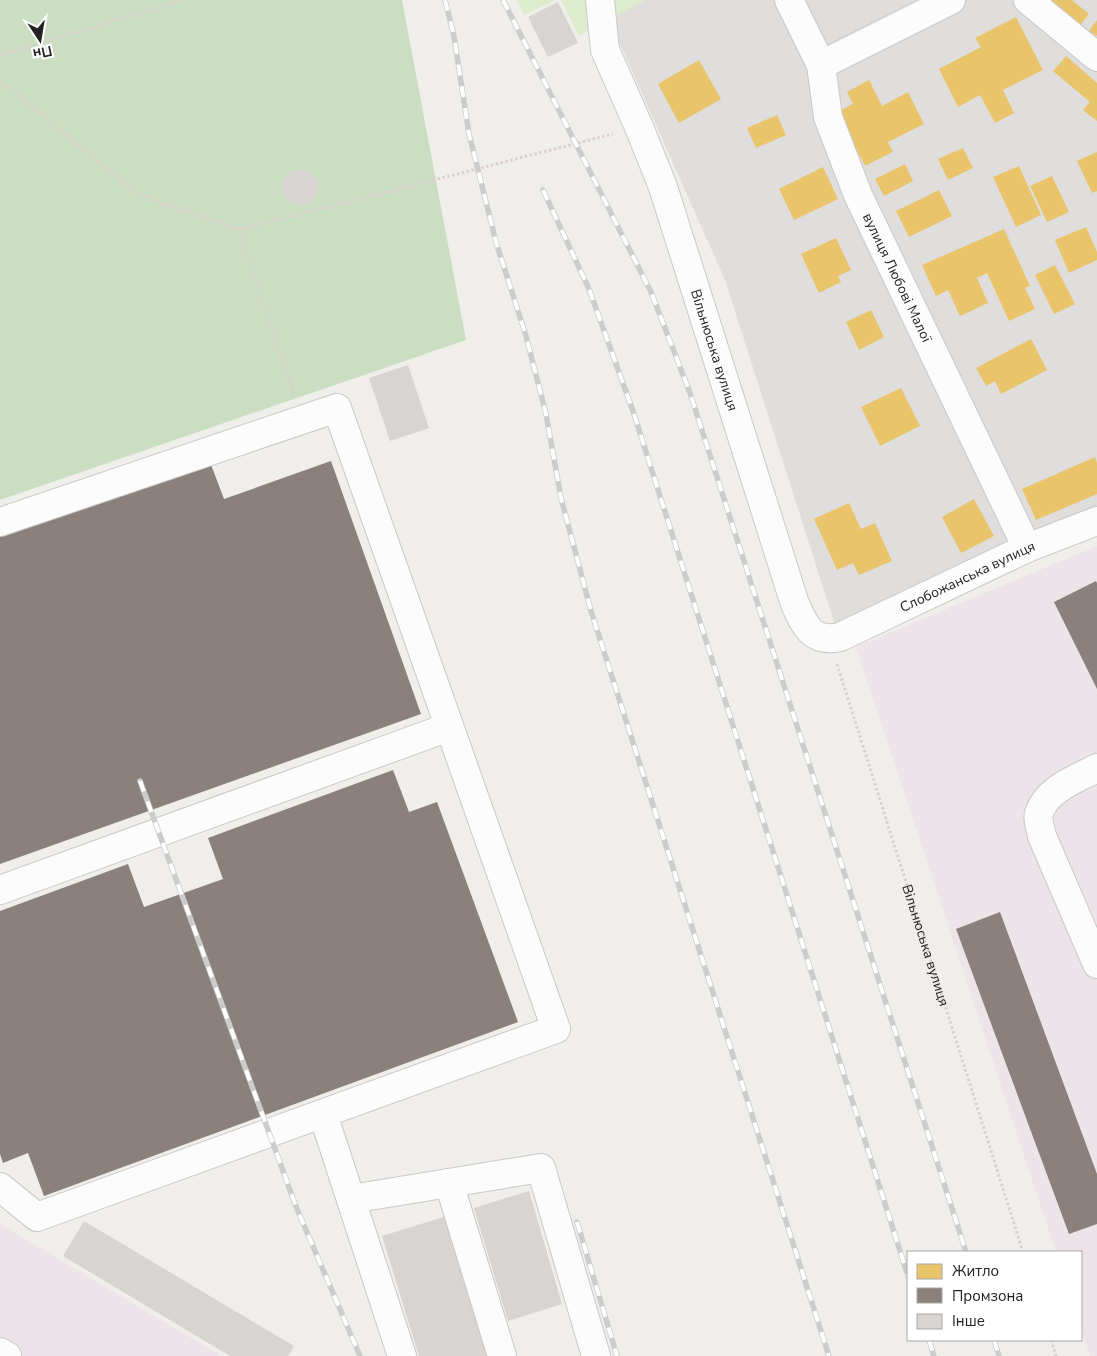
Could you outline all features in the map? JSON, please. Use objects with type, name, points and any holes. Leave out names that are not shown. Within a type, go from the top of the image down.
[{"type":"street","name":"вулиця Любові Малої","points":[[789,0],[822,65],[828,118],[858,195],[1027,548]]},
{"type":"street","points":[[822,65],[951,0]]},
{"type":"street","points":[[1028,0],[1097,57]]},
{"type":"street","name":"Вільнюська вулиця","points":[[603,4],[605,50],[663,187],[795,604],[806,628],[821,638],[834,638]]},
{"type":"street","points":[[0,522],[337,408],[556,1029],[37,1217],[0,1187]]},
{"type":"street","name":"Слобожанська вулиця","points":[[834,638],[1027,548],[1097,521]]},
{"type":"street","points":[[0,890],[449,727]]},
{"type":"street","points":[[1097,768],[1064,785],[1048,797],[1039,814],[1042,836],[1097,964]]},
{"type":"street","points":[[323,1114],[402,1356]]},
{"type":"street","points":[[351,1199],[541,1168],[596,1356]]},
{"type":"street","points":[[449,1183],[502,1356]]},
{"type":"street","points":[[0,1352],[7,1356]]},
{"type":"path","points":[[0,55],[165,6],[178,0]]},
{"type":"path","points":[[0,80],[136,192],[239,230],[639,127]]},
{"type":"path","points":[[239,230],[303,420]]},
{"type":"path","name":"Вільнюська вулиця","points":[[834,638],[1023,1251]]},
{"type":"path","points":[[1051,1341],[1056,1356]]},
{"type":"shaded area","points":[[645,0],[1097,0],[1097,510],[836,628],[725,280],[609,19]]},
{"type":"shaded area","points":[[1097,546],[1097,1356],[1090,1356],[1082,1330],[1082,1251],[1056,1251],[856,647]]},
{"type":"shaded area","points":[[0,1224],[222,1356],[0,1356]]},
{"type":"green space","points":[[0,0],[402,0],[466,340],[0,500]]},
{"type":"green space","points":[[517,0],[556,0],[524,15]]},
{"type":"green space","points":[[561,0],[645,0],[579,36]]},
{"type":"building: Житло","points":[[1050,0],[1072,0],[1089,14],[1078,28]]},
{"type":"building: Житло","points":[[1016,17],[1043,70],[1003,90],[1014,113],[995,123],[980,95],[958,107],[939,69],[981,47],[975,38]]},
{"type":"building: Житло","points":[[1097,20],[1097,36],[1089,31]]},
{"type":"building: Житло","points":[[1066,56],[1097,83],[1097,121],[1083,110],[1090,102],[1053,71]]},
{"type":"building: Житло","points":[[699,60],[721,99],[679,123],[658,84]]},
{"type":"building: Житло","points":[[869,80],[882,106],[908,92],[924,124],[888,142],[893,152],[865,166],[837,112],[853,104],[847,92]]},
{"type":"building: Житло","points":[[777,115],[786,135],[756,148],[747,128]]},
{"type":"building: Житло","points":[[963,148],[973,168],[948,180],[938,159]]},
{"type":"building: Житло","points":[[1097,152],[1097,191],[1092,193],[1077,161]]},
{"type":"building: Житло","points":[[905,164],[913,181],[884,196],[875,179]]},
{"type":"building: Житло","points":[[1019,166],[1041,215],[1016,227],[993,177]]},
{"type":"building: Житло","points":[[823,167],[838,199],[794,220],[779,189]]},
{"type":"building: Житло","points":[[1052,176],[1069,212],[1047,222],[1030,186]]},
{"type":"building: Житло","points":[[939,190],[952,216],[909,237],[896,211]]},
{"type":"building: Житло","points":[[1086,227],[1097,252],[1097,260],[1069,273],[1055,240]]},
{"type":"building: Житло","points":[[1004,229],[1030,286],[1025,288],[1035,309],[1009,321],[987,273],[977,278],[988,303],[960,316],[948,290],[936,296],[922,265]]},
{"type":"building: Житло","points":[[836,238],[851,270],[838,276],[841,282],[819,293],[801,254]]},
{"type":"building: Житло","points":[[1055,265],[1075,304],[1054,314],[1035,275]]},
{"type":"building: Житло","points":[[871,310],[884,337],[859,350],[846,322]]},
{"type":"building: Житло","points":[[1031,339],[1047,370],[1001,394],[995,381],[986,386],[976,368]]},
{"type":"building: Житло","points":[[901,388],[920,426],[880,446],[861,407]]},
{"type":"building: Житло","points":[[1095,457],[1097,463],[1097,494],[1036,520],[1022,489]]},
{"type":"building: Житло","points":[[974,499],[994,536],[961,553],[942,517]]},
{"type":"building: Житло","points":[[849,503],[861,529],[875,523],[892,561],[859,575],[853,563],[837,570],[814,519]]},
{"type":"building: Промзона","points":[[331,461],[421,714],[0,864],[0,536],[210,462],[224,499]]},
{"type":"building: Промзона","points":[[1096,581],[1097,583],[1097,689],[1054,602]]},
{"type":"building: Промзона","points":[[393,770],[409,812],[437,802],[518,1022],[44,1196],[28,1153],[3,1163],[0,1154],[0,911],[128,864],[144,907],[223,879],[208,838]]},
{"type":"building: Промзона","points":[[1000,912],[1097,1174],[1097,1224],[1069,1234],[956,929]]},
{"type":"building: Інше","points":[[558,2],[578,43],[548,57],[528,17]]},
{"type":"building: Інше","points":[[300,169],[307,170],[313,174],[317,180],[317,194],[313,200],[307,204],[300,205],[293,204],[287,200],[283,194],[282,187],[283,180],[287,174],[293,170]]},
{"type":"building: Інше","points":[[408,365],[429,428],[390,441],[369,378]]},
{"type":"building: Інше","points":[[529,1191],[562,1304],[508,1321],[474,1208]]},
{"type":"building: Інше","points":[[447,1216],[490,1356],[419,1356],[382,1236]]},
{"type":"building: Інше","points":[[84,1221],[294,1346],[288,1356],[230,1356],[63,1256]]},
{"type":"railway","points":[[445,0],[454,36],[469,134],[496,242],[526,336],[546,414],[561,498],[591,611],[829,1356]]},
{"type":"railway","points":[[503,0],[651,292],[690,393],[966,1251]]},
{"type":"railway","points":[[543,190],[589,289],[633,411],[907,1273]]},
{"type":"railway","points":[[140,781],[297,1209],[360,1356]]},
{"type":"railway","points":[[577,1222],[617,1356]]},
{"type":"railway","points":[[929,1341],[934,1356]]},
{"type":"railway","points":[[994,1341],[999,1356]]}]
